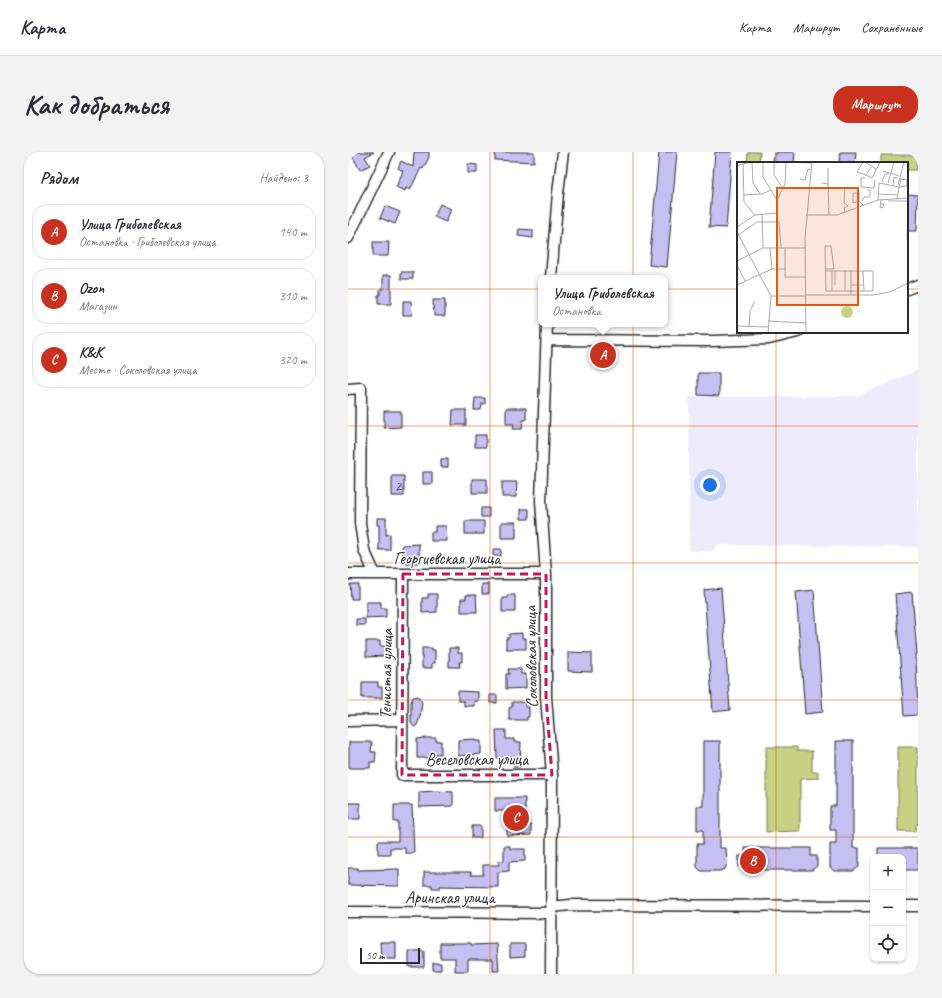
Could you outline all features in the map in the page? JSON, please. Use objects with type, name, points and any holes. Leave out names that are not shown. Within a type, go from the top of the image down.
[{"type":"street","points":[[348,238],[389,152]]},
{"type":"street","points":[[551,275],[558,193],[564,152]]},
{"type":"street","points":[[908,289],[918,285]]},
{"type":"street","name":"Соколовская улица","points":[[547,327],[541,501],[546,574],[546,696],[552,775],[551,974]]},
{"type":"street","points":[[546,340],[712,341],[769,339],[794,333]]},
{"type":"street","points":[[348,389],[361,388],[360,523],[364,550],[375,574]]},
{"type":"street","name":"Георгиевская улица","points":[[348,574],[546,574]]},
{"type":"street","name":"Тенистая улица","points":[[402,775],[404,574]]},
{"type":"street","points":[[348,721],[402,720]]},
{"type":"street","name":"Веселовская улица","points":[[402,775],[552,775]]},
{"type":"street","name":"Аринская улица","points":[[348,912],[552,910],[570,905],[870,906]]},
{"type":"street","points":[[906,906],[918,906]]},
{"type":"highlighted area","points":[[403,574],[546,574],[546,696],[552,775],[402,775]]},
{"type":"shaded area","points":[[918,370],[918,547],[717,545],[713,551],[689,551],[689,397],[857,396]]},
{"type":"green space","points":[[748,152],[760,152],[759,162],[747,162]]},
{"type":"green space","points":[[881,155],[918,155],[916,170],[908,170],[908,162],[881,162]]},
{"type":"green space","points":[[766,747],[797,747],[797,751],[812,751],[812,772],[818,772],[818,778],[800,779],[800,831],[766,832]]},
{"type":"green space","points":[[898,747],[918,747],[918,824],[916,825],[915,831],[898,831]]},
{"type":"building","points":[[350,152],[374,152],[365,157],[370,165],[360,170]]},
{"type":"building","points":[[414,152],[429,152],[429,157],[423,169],[421,168],[410,190],[406,188],[405,191],[396,187],[403,171],[398,168],[401,161],[413,167]]},
{"type":"building","points":[[495,152],[534,152],[534,162],[495,160]]},
{"type":"building","points":[[659,152],[677,152],[667,267],[649,265]]},
{"type":"building","points":[[715,152],[732,152],[726,228],[709,227]]},
{"type":"building","points":[[777,152],[795,152],[794,162],[773,162],[774,154],[777,154]]},
{"type":"building","points":[[840,152],[856,152],[855,162],[839,162]]},
{"type":"building","points":[[468,164],[477,165],[477,173],[468,173]]},
{"type":"building","points":[[908,194],[918,195],[917,231],[908,231]]},
{"type":"building","points":[[440,204],[451,209],[446,222],[434,217]]},
{"type":"building","points":[[385,206],[400,212],[395,224],[380,218]]},
{"type":"building","points":[[519,229],[533,230],[533,238],[518,236]]},
{"type":"building","points":[[373,242],[389,242],[388,256],[373,256]]},
{"type":"building","points":[[401,272],[413,272],[413,279],[401,279]]},
{"type":"building","points":[[383,275],[391,275],[391,304],[378,304],[380,289],[383,289]]},
{"type":"building","points":[[433,300],[445,300],[445,316],[434,316]]},
{"type":"building","points":[[403,301],[411,301],[412,315],[403,315]]},
{"type":"building","points":[[698,373],[719,373],[719,396],[698,395]]},
{"type":"building","points":[[475,398],[485,398],[485,404],[482,404],[481,410],[474,410]]},
{"type":"building","points":[[506,408],[526,408],[526,420],[523,420],[522,429],[513,429],[514,424],[506,424]]},
{"type":"building","points":[[453,410],[466,410],[466,425],[452,425]]},
{"type":"building","points":[[384,411],[401,411],[401,427],[384,428]]},
{"type":"building","points":[[475,435],[486,435],[486,447],[475,447]]},
{"type":"building","points":[[441,459],[448,459],[448,467],[441,467]]},
{"type":"building","points":[[423,472],[432,472],[432,484],[423,484]]},
{"type":"building","points":[[392,476],[404,476],[404,496],[392,496]]},
{"type":"building","points":[[472,479],[487,479],[487,493],[472,493]]},
{"type":"building","points":[[502,482],[517,482],[516,497],[502,497]]},
{"type":"building","points":[[481,508],[489,508],[489,517],[481,517]]},
{"type":"building","points":[[521,509],[529,509],[529,519],[521,519]]},
{"type":"building","points":[[377,518],[386,518],[386,535],[390,534],[390,550],[379,550],[379,525],[377,525]]},
{"type":"building","points":[[465,521],[484,521],[484,534],[465,534]]},
{"type":"building","points":[[501,522],[516,522],[516,538],[501,538]]},
{"type":"building","points":[[435,526],[446,526],[447,541],[431,541],[431,532],[435,532]]},
{"type":"building","points":[[419,544],[419,563],[403,563],[402,545]]},
{"type":"building","points":[[493,549],[501,549],[501,556],[493,556]]},
{"type":"building","points":[[350,584],[358,584],[358,599],[351,599]]},
{"type":"building","points":[[482,584],[489,584],[489,594],[482,594]]},
{"type":"building","points":[[721,588],[730,710],[713,712],[704,590]]},
{"type":"building","points":[[814,590],[823,712],[805,714],[796,592]]},
{"type":"building","points":[[912,592],[917,654],[918,715],[904,716],[895,594]]},
{"type":"building","points":[[428,594],[437,594],[437,612],[422,613],[422,598],[428,598]]},
{"type":"building","points":[[466,595],[476,595],[477,612],[461,612],[461,599],[466,599]]},
{"type":"building","points":[[507,595],[515,595],[515,612],[502,612],[502,598],[507,598]]},
{"type":"building","points":[[366,602],[381,602],[381,608],[386,608],[386,617],[366,618]]},
{"type":"building","points":[[356,619],[365,619],[365,625],[356,625]]},
{"type":"building","points":[[522,633],[522,638],[526,638],[526,649],[506,649],[506,638],[509,638],[509,634]]},
{"type":"building","points":[[366,641],[380,641],[380,646],[386,646],[386,656],[366,657]]},
{"type":"building","points":[[422,648],[432,648],[432,650],[435,650],[435,663],[432,663],[432,668],[422,668]]},
{"type":"building","points":[[449,648],[458,648],[458,653],[462,653],[462,662],[459,662],[460,667],[449,667]]},
{"type":"building","points":[[568,652],[592,653],[592,672],[568,671]]},
{"type":"building","points":[[508,669],[521,669],[521,674],[526,674],[526,688],[506,689],[506,674],[509,674]]},
{"type":"building","points":[[362,682],[378,682],[378,687],[382,687],[382,698],[362,698]]},
{"type":"building","points":[[458,691],[478,692],[478,701],[474,701],[474,706],[464,706],[464,701],[458,701]]},
{"type":"building","points":[[490,695],[497,695],[497,703],[490,703]]},
{"type":"building","points":[[418,696],[422,702],[420,717],[417,725],[414,727],[411,723],[411,702],[413,697]]},
{"type":"building","points":[[512,702],[525,702],[525,707],[529,707],[529,717],[527,717],[527,720],[509,720],[509,708],[512,707]]},
{"type":"building","points":[[496,730],[506,730],[506,739],[514,739],[514,742],[521,742],[520,767],[513,767],[513,758],[497,758]]},
{"type":"building","points":[[436,738],[436,741],[441,741],[441,754],[436,754],[436,758],[417,758],[417,739]]},
{"type":"building","points":[[475,739],[475,741],[481,741],[481,754],[458,756],[458,740]]},
{"type":"building","points":[[703,741],[720,741],[720,848],[726,848],[727,864],[725,869],[720,871],[701,871],[697,867],[697,844],[703,844],[703,830],[697,830],[697,806],[703,806]]},
{"type":"building","points":[[836,741],[853,741],[853,848],[859,848],[859,867],[853,871],[834,871],[830,867],[830,844],[836,844],[836,830],[830,830],[830,806],[836,806]]},
{"type":"building","points":[[349,742],[372,742],[371,752],[376,752],[375,762],[370,762],[370,768],[349,768]]},
{"type":"building","points":[[419,792],[453,792],[453,806],[419,807]]},
{"type":"building","points":[[495,798],[525,798],[525,825],[531,825],[531,835],[507,836],[507,811],[495,811]]},
{"type":"building","points":[[348,803],[360,803],[360,819],[348,819]]},
{"type":"building","points":[[394,805],[412,805],[414,853],[405,853],[405,848],[390,848],[390,854],[378,854],[378,841],[398,841],[398,822],[394,822]]},
{"type":"building","points":[[472,826],[481,826],[481,838],[472,838]]},
{"type":"building","points":[[504,846],[510,846],[510,849],[525,849],[525,861],[509,862],[509,871],[498,872],[498,887],[440,886],[440,888],[432,888],[432,885],[424,885],[424,872],[471,872],[471,875],[483,875],[483,865],[499,865],[498,861],[504,861]]},
{"type":"building","points":[[745,848],[811,848],[811,856],[817,856],[817,866],[812,870],[742,870],[739,867],[739,856],[745,856]]},
{"type":"building","points":[[878,848],[918,848],[918,870],[906,870],[906,854],[878,854]]},
{"type":"building","points":[[348,868],[358,868],[358,870],[399,869],[399,886],[348,885]]},
{"type":"building","points":[[380,942],[396,942],[396,959],[381,959]]},
{"type":"building","points":[[440,943],[471,943],[471,945],[497,944],[499,971],[493,971],[493,959],[468,959],[468,971],[455,971],[455,958],[440,958]]},
{"type":"building","points":[[510,944],[525,944],[525,956],[510,957]]},
{"type":"building","points":[[409,951],[424,951],[424,967],[409,967]]},
{"type":"building","points":[[433,963],[441,963],[441,970],[433,970]]},
{"type":"place","name":"Улица Гриболевская","points":[[603,355]]},
{"type":"place","name":"K&K","points":[[516,818]]},
{"type":"place","name":"Ozon","points":[[753,861]]}]
